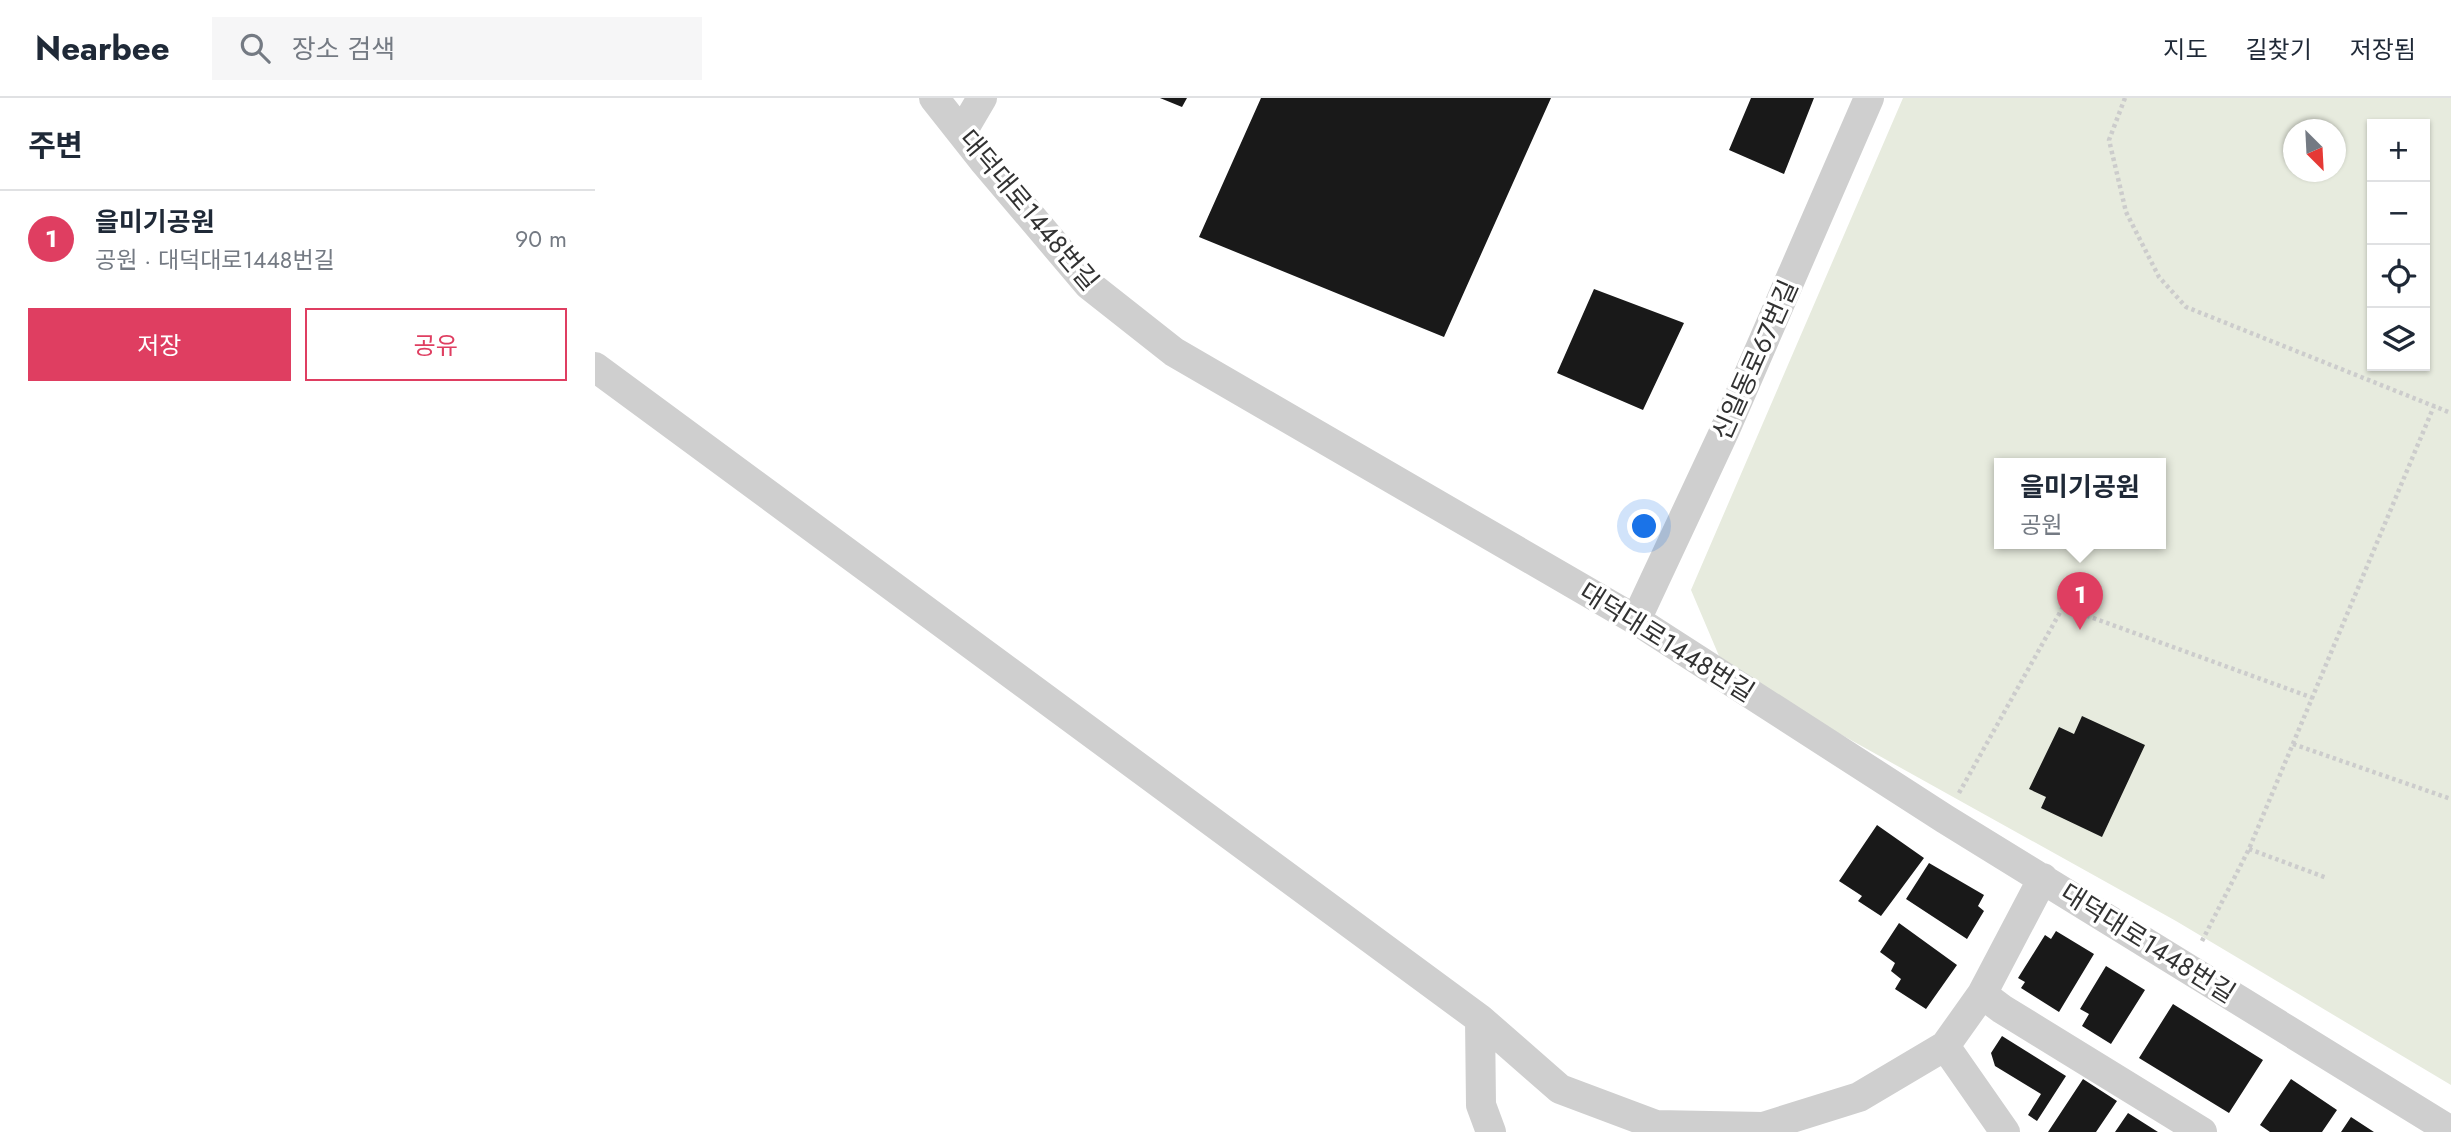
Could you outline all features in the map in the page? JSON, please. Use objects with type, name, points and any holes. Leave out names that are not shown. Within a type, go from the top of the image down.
[{"type":"street","name":"대덕대로1448번길","points":[[934,98],[1089,285],[1174,352],[1636,620],[1945,819],[2451,1131]]},
{"type":"street","points":[[962,132],[982,98]]},
{"type":"street","name":"신일동로67번길","points":[[1636,620],[1724,432],[1869,98]]},
{"type":"street","points":[[595,367],[1481,1019],[1560,1090],[1656,1125],[1763,1127],[1859,1097],[1945,1046],[1982,994],[2043,878]]},
{"type":"street","points":[[1982,994],[2002,1009],[2203,1132]]},
{"type":"street","points":[[1481,1019],[1481,1105],[1491,1132]]},
{"type":"street","points":[[1945,1046],[2004,1132]]},
{"type":"path","points":[[2125,98],[2109,140],[2126,212],[2159,277],[2186,307],[2451,413]]},
{"type":"path","points":[[2188,969],[2249,849],[2434,406]]},
{"type":"path","points":[[1945,819],[2063,607],[2313,698]]},
{"type":"path","points":[[2293,744],[2451,799]]},
{"type":"path","points":[[2249,849],[2327,878]]},
{"type":"shaded area","points":[[1903,98],[2451,98],[2451,1085],[2176,921],[1725,670],[1691,590]]},
{"type":"building","points":[[1160,98],[1187,98],[1182,107]]},
{"type":"building","points":[[1261,98],[1551,98],[1444,337],[1199,237]]},
{"type":"building","points":[[1751,98],[1814,98],[1784,174],[1729,150]]},
{"type":"building","points":[[1594,289],[1684,323],[1643,410],[1557,373]]},
{"type":"building","points":[[2082,716],[2145,745],[2102,837],[2041,808],[2046,797],[2029,789],[2059,727],[2074,734]]},
{"type":"building","points":[[1877,825],[1924,858],[1881,916],[1858,901],[1862,896],[1839,881]]},
{"type":"building","points":[[1929,863],[1984,895],[1978,906],[1984,911],[1967,939],[1906,899]]},
{"type":"building","points":[[1899,923],[1957,965],[1926,1009],[1895,989],[1901,979],[1891,971],[1895,963],[1880,952]]},
{"type":"building","points":[[2056,931],[2094,954],[2059,1012],[2021,988],[2025,982],[2018,978],[2045,935],[2051,939]]},
{"type":"building","points":[[2106,966],[2145,990],[2111,1044],[2082,1026],[2089,1014],[2080,1009]]},
{"type":"building","points":[[2173,1004],[2263,1060],[2229,1113],[2139,1058]]},
{"type":"building","points":[[2002,1036],[2066,1076],[2037,1121],[2028,1115],[2041,1094],[1995,1066],[1991,1053]]},
{"type":"building","points":[[2083,1079],[2117,1101],[2096,1132],[2048,1132]]},
{"type":"building","points":[[2291,1079],[2337,1110],[2322,1132],[2270,1132],[2260,1125]]},
{"type":"building","points":[[2128,1113],[2158,1132],[2115,1132]]},
{"type":"building","points":[[2351,1117],[2374,1132],[2341,1132]]},
{"type":"place","name":"을미기공원","points":[[2080,630]]}]
